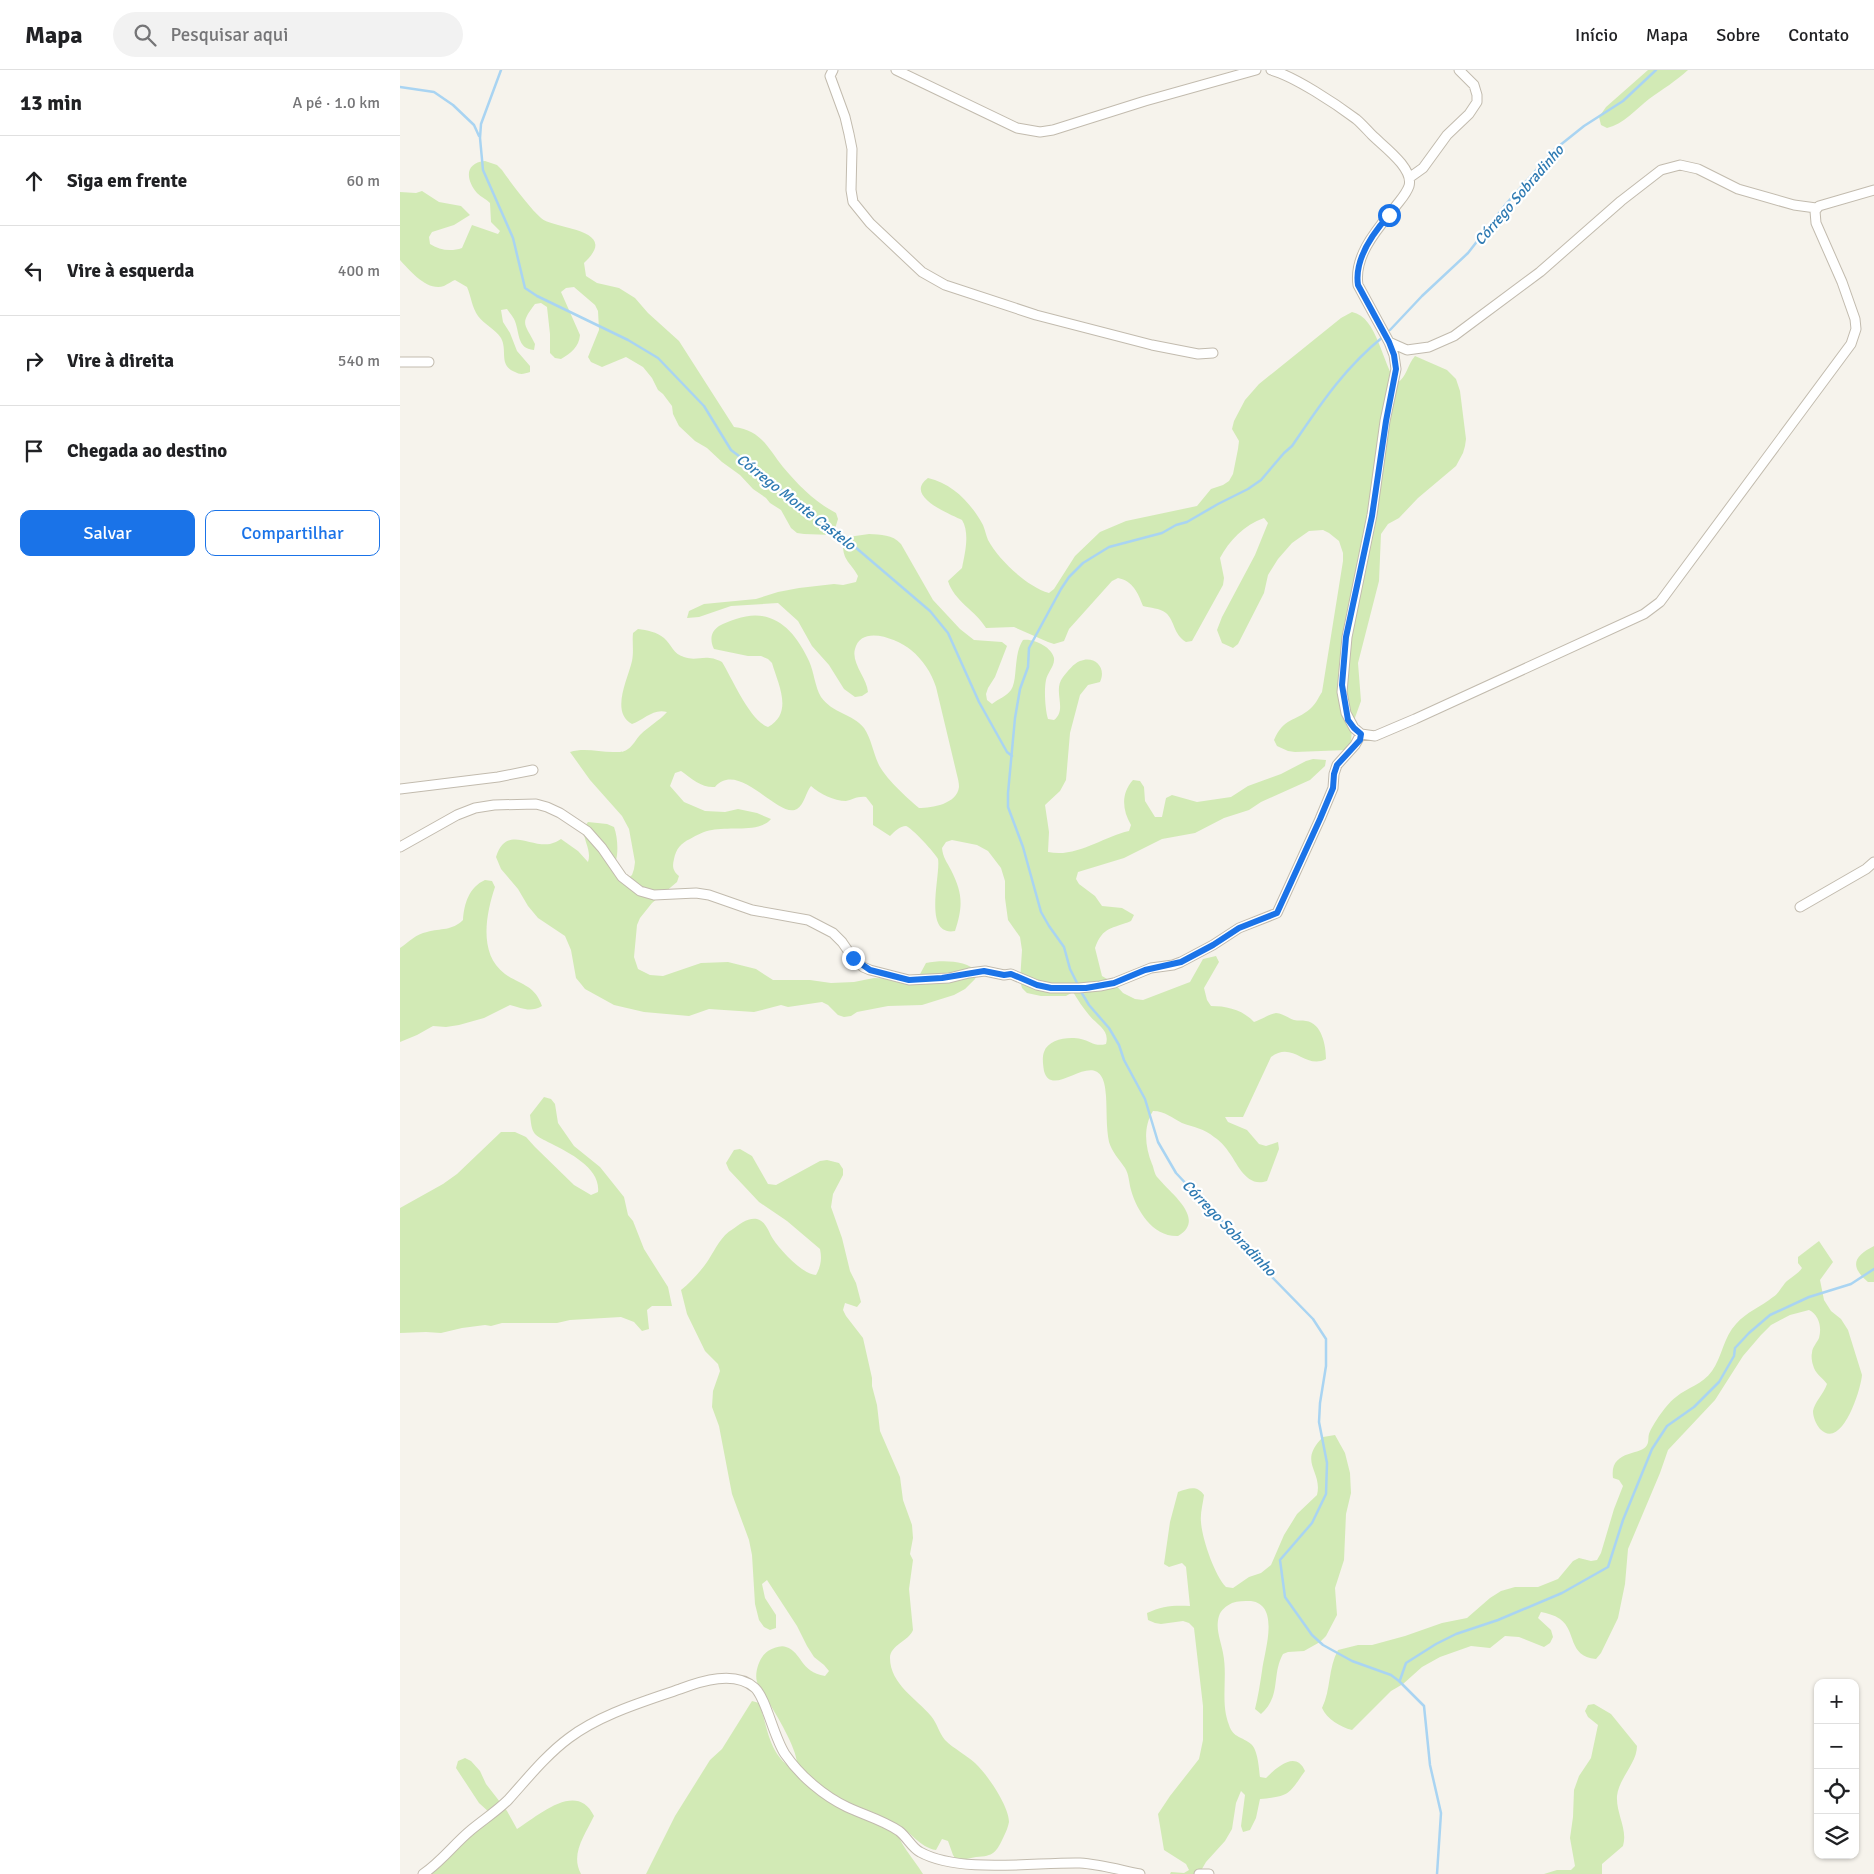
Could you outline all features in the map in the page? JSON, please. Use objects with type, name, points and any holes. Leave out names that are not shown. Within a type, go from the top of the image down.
[{"type":"street","points":[[833,70],[830,76],[845,116],[852,149],[851,190],[853,202],[870,223],[922,272],[945,285],[1036,315],[1152,345],[1198,354],[1213,353]]},
{"type":"street","points":[[896,70],[1017,128],[1040,132],[1053,130],[1145,101],[1256,70]]},
{"type":"street","points":[[1271,70],[1297,81],[1358,120],[1400,162],[1409,178],[1409,186],[1404,195],[1373,234],[1362,258],[1357,278],[1358,285],[1389,342],[1394,355],[1396,369],[1372,516],[1346,637],[1342,685],[1348,720],[1361,734],[1374,736],[1415,719],[1644,614],[1660,602],[1845,352],[1855,335],[1855,319],[1842,282],[1816,223],[1816,208]]},
{"type":"street","points":[[1294,70],[1297,81]]},
{"type":"street","points":[[1409,178],[1423,168],[1447,135],[1472,111],[1477,102],[1478,95],[1474,85],[1459,70]]},
{"type":"street","points":[[1389,342],[1406,350],[1429,346],[1454,336],[1540,272],[1621,201],[1662,170],[1680,165],[1698,169],[1738,189],[1794,205],[1816,208],[1874,190]]},
{"type":"street","points":[[400,362],[429,362]]},
{"type":"street","points":[[400,847],[457,815],[475,808],[494,805],[536,804],[547,806],[587,831],[602,848],[622,877],[640,891],[654,895],[696,893],[709,895],[746,909],[808,920],[833,932],[853,958],[870,970],[909,980],[942,978],[984,971],[1004,975],[1011,974],[1037,985],[1051,988],[1086,988],[1114,983],[1145,970],[1181,962],[1213,945],[1239,928],[1277,913],[1333,788],[1334,774],[1339,762],[1356,745],[1361,734]]},
{"type":"street","points":[[400,789],[498,777],[533,770]]},
{"type":"street","points":[[1800,907],[1866,869],[1874,862]]},
{"type":"street","points":[[423,1874],[434,1867],[471,1830],[498,1810],[541,1763],[573,1735],[590,1724],[643,1702],[693,1683],[716,1679],[742,1681],[754,1687],[761,1697],[779,1745],[803,1775],[828,1796],[847,1808],[871,1817],[900,1832],[920,1852],[942,1860],[964,1864],[1004,1866],[1082,1864],[1140,1874]]},
{"type":"street","points":[[1195,1874],[1209,1874]]},
{"type":"green space","points":[[1648,70],[1688,70],[1619,123],[1607,128],[1601,125],[1599,117],[1606,107]]},
{"type":"green space","points":[[485,161],[497,165],[502,170],[526,202],[541,218],[591,237],[595,243],[594,252],[584,263],[586,276],[597,283],[619,288],[635,298],[648,313],[679,341],[734,427],[751,432],[763,441],[801,487],[821,504],[836,513],[838,519],[833,535],[797,533],[791,528],[781,510],[753,489],[740,475],[707,448],[695,441],[679,426],[673,414],[672,406],[658,390],[652,378],[643,367],[626,357],[602,367],[591,362],[588,357],[599,330],[598,311],[595,305],[574,287],[566,288],[561,292],[580,335],[574,349],[561,359],[555,358],[550,353],[547,307],[541,303],[535,304],[525,320],[526,328],[535,344],[534,350],[528,349],[521,343],[512,316],[507,309],[501,310],[503,322],[510,333],[517,351],[530,366],[530,372],[520,374],[507,366],[501,338],[478,316],[467,287],[455,280],[444,286],[432,286],[414,275],[404,265],[400,260],[400,192],[416,193],[422,191],[439,202],[461,206],[470,215],[454,225],[432,232],[429,237],[430,244],[437,248],[449,250],[462,248],[472,225],[498,234],[500,231],[491,222],[490,203],[477,193],[469,178],[470,169],[473,165]]},
{"type":"green space","points":[[1352,312],[1361,316],[1374,332],[1387,365],[1397,383],[1403,378],[1415,356],[1447,370],[1456,379],[1460,391],[1466,439],[1463,453],[1456,466],[1418,498],[1399,518],[1388,524],[1381,534],[1379,581],[1358,663],[1361,701],[1352,726],[1351,744],[1347,750],[1295,752],[1277,746],[1274,740],[1282,727],[1312,707],[1322,692],[1343,561],[1343,553],[1339,541],[1323,530],[1309,531],[1292,543],[1278,559],[1268,575],[1264,593],[1238,644],[1233,648],[1222,643],[1217,630],[1255,555],[1268,523],[1264,518],[1244,529],[1220,558],[1224,578],[1223,585],[1192,641],[1186,642],[1182,639],[1166,613],[1143,606],[1137,592],[1131,585],[1118,578],[1112,581],[1069,629],[1064,641],[1054,644],[1014,627],[986,628],[955,594],[948,581],[962,568],[966,531],[962,520],[939,509],[925,498],[921,491],[922,485],[928,478],[945,485],[967,502],[983,525],[993,548],[1006,564],[1031,585],[1049,593],[1054,589],[1075,556],[1100,532],[1126,521],[1197,506],[1211,489],[1229,481],[1233,474],[1239,441],[1232,429],[1245,400],[1259,384],[1341,318]]},
{"type":"green space","points":[[869,534],[890,537],[901,544],[933,600],[960,629],[974,640],[1002,642],[1007,646],[986,694],[987,700],[992,704],[1007,694],[1013,686],[1018,653],[1023,640],[1032,640],[1042,644],[1053,654],[1053,664],[1045,684],[1048,719],[1054,720],[1058,716],[1060,711],[1060,682],[1071,668],[1078,662],[1085,660],[1094,661],[1100,667],[1102,677],[1100,682],[1088,685],[1080,695],[1070,733],[1066,780],[1060,791],[1045,805],[1049,832],[1048,852],[1059,853],[1079,850],[1129,831],[1131,825],[1124,802],[1126,790],[1133,780],[1140,781],[1144,787],[1145,801],[1155,817],[1162,817],[1166,798],[1172,795],[1197,802],[1231,797],[1248,786],[1281,774],[1306,761],[1313,759],[1326,760],[1325,766],[1310,780],[1261,802],[1249,810],[1224,818],[1195,833],[1162,839],[1124,858],[1078,872],[1076,879],[1079,884],[1095,896],[1102,906],[1122,908],[1134,915],[1131,921],[1105,932],[1095,948],[1102,976],[1114,983],[1123,993],[1135,999],[1143,1000],[1190,982],[1203,959],[1216,956],[1219,962],[1204,988],[1207,1000],[1211,1006],[1223,1007],[1245,1014],[1254,1022],[1276,1013],[1294,1020],[1311,1023],[1319,1030],[1324,1042],[1326,1059],[1319,1061],[1312,1061],[1286,1052],[1271,1057],[1243,1117],[1225,1117],[1228,1122],[1247,1130],[1259,1144],[1266,1146],[1278,1142],[1279,1149],[1267,1181],[1253,1181],[1243,1174],[1224,1145],[1207,1132],[1182,1123],[1165,1113],[1153,1111],[1146,1130],[1146,1137],[1155,1173],[1188,1214],[1189,1222],[1186,1229],[1178,1236],[1161,1232],[1154,1227],[1147,1221],[1137,1206],[1126,1170],[1109,1142],[1103,1079],[1096,1071],[1087,1070],[1057,1080],[1049,1079],[1044,1071],[1044,1052],[1054,1041],[1076,1038],[1102,1045],[1106,1044],[1106,1035],[1073,992],[1066,996],[1041,996],[1027,993],[1022,988],[1020,981],[1022,950],[1020,937],[1008,920],[1005,881],[1001,868],[988,851],[977,845],[952,840],[946,842],[942,848],[960,893],[960,907],[955,931],[945,930],[939,925],[936,915],[938,859],[923,841],[906,826],[899,828],[890,836],[873,825],[873,806],[866,797],[846,801],[837,800],[811,786],[799,807],[789,810],[735,780],[725,780],[715,787],[710,787],[697,782],[681,771],[675,773],[670,786],[684,802],[705,811],[725,812],[738,809],[757,813],[771,819],[760,826],[752,828],[706,831],[679,847],[673,864],[674,871],[679,876],[677,882],[652,903],[637,925],[634,957],[638,969],[650,975],[663,976],[701,963],[728,962],[756,969],[773,980],[810,980],[831,983],[854,982],[874,978],[896,979],[919,976],[926,963],[939,961],[960,963],[978,972],[975,979],[965,989],[954,995],[922,1005],[888,1006],[857,1012],[851,1016],[844,1017],[838,1015],[822,1002],[788,1007],[781,1005],[754,1012],[709,1009],[689,1016],[644,1012],[614,1005],[585,989],[576,978],[571,950],[565,936],[538,918],[518,889],[501,869],[496,857],[500,847],[512,840],[550,844],[561,839],[578,851],[588,862],[589,851],[584,832],[588,822],[607,824],[614,827],[617,837],[615,876],[622,883],[632,875],[635,862],[629,829],[622,816],[590,780],[570,752],[582,750],[625,751],[643,732],[667,712],[653,713],[632,724],[622,712],[622,695],[633,657],[633,633],[638,629],[661,636],[680,656],[693,659],[711,658],[722,662],[748,708],[761,723],[768,727],[776,721],[782,706],[780,689],[772,663],[761,656],[748,656],[714,649],[711,640],[716,628],[729,621],[749,616],[771,618],[781,624],[797,640],[811,665],[821,697],[831,707],[859,723],[864,728],[881,769],[902,793],[919,808],[937,806],[954,797],[959,787],[959,782],[936,687],[932,676],[923,662],[905,646],[889,638],[872,635],[864,637],[859,641],[855,649],[855,660],[868,692],[862,696],[855,697],[844,689],[829,665],[812,646],[798,621],[778,603],[731,606],[699,617],[687,618],[689,611],[704,604],[756,599],[799,588],[834,584],[843,585],[856,582],[858,576],[845,557],[843,541],[848,537]]},
{"type":"green space","points":[[485,880],[492,881],[495,887],[489,909],[486,933],[491,956],[496,966],[505,974],[527,986],[536,994],[542,1006],[530,1010],[510,1005],[484,1018],[459,1025],[433,1026],[400,1042],[400,948],[419,934],[450,928],[459,924],[463,920],[468,897],[475,887]]},
{"type":"green space","points":[[544,1097],[551,1099],[555,1104],[558,1123],[574,1146],[600,1167],[624,1197],[628,1215],[633,1221],[644,1249],[668,1287],[672,1306],[652,1306],[647,1310],[649,1329],[642,1331],[634,1322],[621,1317],[570,1320],[557,1323],[502,1323],[491,1326],[462,1328],[441,1333],[400,1333],[400,1208],[457,1174],[501,1132],[515,1132],[526,1137],[574,1185],[591,1195],[598,1192],[598,1184],[590,1169],[575,1157],[535,1134],[531,1125],[530,1115]]},
{"type":"green space","points":[[740,1149],[752,1156],[768,1184],[776,1185],[820,1161],[827,1160],[839,1163],[843,1169],[843,1175],[833,1194],[831,1207],[861,1302],[857,1307],[845,1303],[843,1310],[863,1338],[877,1405],[880,1431],[900,1477],[903,1500],[912,1525],[913,1538],[910,1554],[913,1560],[909,1589],[913,1630],[893,1650],[890,1658],[891,1667],[899,1683],[933,1719],[945,1740],[980,1768],[1001,1799],[1009,1822],[999,1846],[994,1853],[987,1856],[957,1861],[948,1841],[942,1839],[936,1850],[930,1849],[894,1823],[902,1844],[923,1874],[646,1874],[675,1816],[710,1760],[722,1749],[752,1701],[759,1703],[770,1739],[778,1756],[793,1769],[797,1763],[786,1732],[757,1682],[757,1669],[765,1653],[777,1647],[786,1647],[817,1674],[825,1676],[829,1671],[814,1657],[797,1626],[767,1580],[762,1584],[765,1598],[776,1615],[776,1628],[770,1630],[764,1627],[759,1620],[755,1604],[752,1555],[749,1540],[732,1494],[719,1426],[712,1407],[713,1391],[720,1371],[718,1364],[705,1351],[687,1314],[681,1290],[703,1267],[725,1235],[741,1223],[751,1219],[763,1222],[773,1239],[786,1255],[804,1271],[816,1275],[819,1269],[820,1249],[787,1221],[759,1202],[729,1170],[726,1163],[734,1150]]},
{"type":"green space","points":[[1819,1241],[1833,1262],[1820,1280],[1824,1300],[1848,1330],[1862,1375],[1849,1416],[1836,1432],[1828,1434],[1820,1429],[1816,1423],[1813,1411],[1827,1384],[1815,1371],[1812,1361],[1812,1351],[1820,1334],[1819,1322],[1809,1310],[1790,1315],[1771,1325],[1761,1335],[1743,1356],[1715,1400],[1668,1450],[1628,1549],[1625,1584],[1618,1618],[1601,1653],[1596,1659],[1587,1657],[1576,1648],[1569,1630],[1560,1619],[1541,1612],[1538,1618],[1551,1630],[1553,1637],[1550,1643],[1544,1647],[1519,1637],[1505,1636],[1490,1648],[1471,1646],[1440,1657],[1422,1667],[1403,1684],[1391,1691],[1352,1730],[1339,1725],[1327,1716],[1322,1708],[1338,1650],[1358,1645],[1372,1645],[1442,1623],[1467,1618],[1501,1591],[1515,1587],[1538,1587],[1558,1579],[1573,1561],[1579,1558],[1591,1561],[1597,1560],[1623,1486],[1619,1480],[1613,1478],[1613,1469],[1616,1462],[1627,1455],[1639,1451],[1648,1444],[1649,1434],[1653,1425],[1669,1404],[1704,1380],[1712,1371],[1729,1334],[1736,1324],[1744,1316],[1768,1301],[1802,1268],[1798,1263],[1798,1257]]},
{"type":"green space","points":[[1874,1246],[1874,1282],[1868,1282],[1858,1271],[1856,1262],[1862,1254]]},
{"type":"green space","points":[[1335,1435],[1345,1453],[1350,1473],[1351,1493],[1346,1514],[1344,1560],[1335,1588],[1337,1615],[1326,1636],[1320,1642],[1304,1651],[1283,1654],[1277,1670],[1272,1700],[1261,1714],[1255,1709],[1269,1630],[1266,1611],[1260,1604],[1251,1601],[1232,1603],[1224,1608],[1218,1621],[1225,1671],[1224,1698],[1226,1716],[1231,1729],[1253,1747],[1258,1760],[1260,1777],[1266,1778],[1281,1765],[1292,1761],[1301,1765],[1305,1771],[1287,1793],[1277,1797],[1260,1799],[1256,1818],[1250,1830],[1243,1832],[1241,1826],[1245,1795],[1241,1791],[1236,1803],[1232,1829],[1199,1874],[1170,1874],[1171,1872],[1184,1873],[1189,1870],[1186,1864],[1164,1850],[1158,1814],[1199,1759],[1203,1740],[1203,1706],[1194,1628],[1189,1623],[1183,1621],[1155,1623],[1148,1620],[1147,1613],[1168,1606],[1190,1606],[1186,1567],[1182,1563],[1169,1567],[1164,1564],[1170,1522],[1178,1492],[1196,1489],[1204,1495],[1201,1519],[1206,1547],[1222,1582],[1226,1587],[1233,1588],[1249,1577],[1261,1573],[1271,1565],[1284,1535],[1297,1514],[1317,1495],[1318,1486],[1312,1466],[1312,1454],[1323,1437]]},
{"type":"green space","points":[[1594,1704],[1611,1714],[1637,1746],[1634,1758],[1618,1789],[1617,1796],[1624,1834],[1623,1846],[1602,1864],[1602,1874],[1544,1874],[1557,1870],[1571,1870],[1575,1866],[1570,1838],[1574,1790],[1579,1776],[1591,1758],[1598,1725],[1588,1717],[1585,1711],[1588,1705]]},
{"type":"green space","points":[[465,1758],[471,1761],[480,1771],[486,1784],[507,1811],[517,1829],[557,1804],[578,1801],[587,1806],[594,1816],[583,1837],[578,1852],[578,1867],[581,1874],[425,1874],[490,1813],[479,1803],[456,1768],[458,1761]]},
{"type":"waterway","name":"Córrego Monte Castelo","points":[[501,70],[481,124],[480,138],[483,170],[513,238],[525,288],[537,296],[628,340],[658,358],[704,406],[731,450],[760,472],[795,504],[834,529],[930,611],[948,633],[979,702],[1007,752],[1012,756]]},
{"type":"waterway","name":"Córrego Sobradinho","points":[[1390,330],[1422,296],[1468,253],[1506,204],[1554,150],[1584,126],[1623,101],[1656,70]]},
{"type":"waterway","points":[[400,87],[434,92],[453,105],[474,125],[479,136]]},
{"type":"waterway","name":"Córrego Sobradinho","points":[[1078,985],[1070,969],[1064,947],[1041,912],[1023,847],[1008,807],[1015,718],[1020,689],[1028,667],[1029,648],[1061,589],[1069,577],[1083,563],[1109,547],[1162,533],[1176,525],[1187,522],[1261,480],[1292,446],[1345,374],[1384,336]]},
{"type":"waterway","name":"Córrego Sobradinho","points":[[1080,990],[1089,1005],[1109,1028],[1119,1045],[1124,1060],[1145,1099],[1158,1142],[1176,1173],[1210,1212],[1231,1227],[1268,1273],[1313,1319],[1326,1339],[1326,1366],[1319,1422],[1327,1463],[1326,1494],[1312,1523],[1280,1560],[1285,1597],[1312,1635],[1323,1645],[1352,1661],[1391,1675],[1424,1706],[1430,1765],[1441,1813],[1437,1874]]},
{"type":"waterway","points":[[1400,1680],[1406,1663],[1436,1644],[1456,1634],[1498,1620],[1562,1593],[1608,1567],[1623,1520],[1652,1449],[1667,1426],[1694,1407],[1719,1382],[1734,1356],[1735,1348],[1770,1315],[1809,1297],[1851,1284],[1874,1269]]},
{"type":"route","points":[[853,958],[863,967],[870,970],[909,980],[949,978],[984,971],[1004,975],[1011,974],[1037,985],[1051,988],[1086,988],[1114,983],[1145,970],[1181,962],[1213,945],[1239,928],[1277,913],[1333,788],[1337,765],[1360,740],[1361,734],[1348,720],[1342,692],[1346,637],[1372,516],[1396,369],[1394,355],[1389,342],[1376,320],[1366,297],[1361,292],[1357,278],[1360,262],[1373,234],[1389,215]]}]
